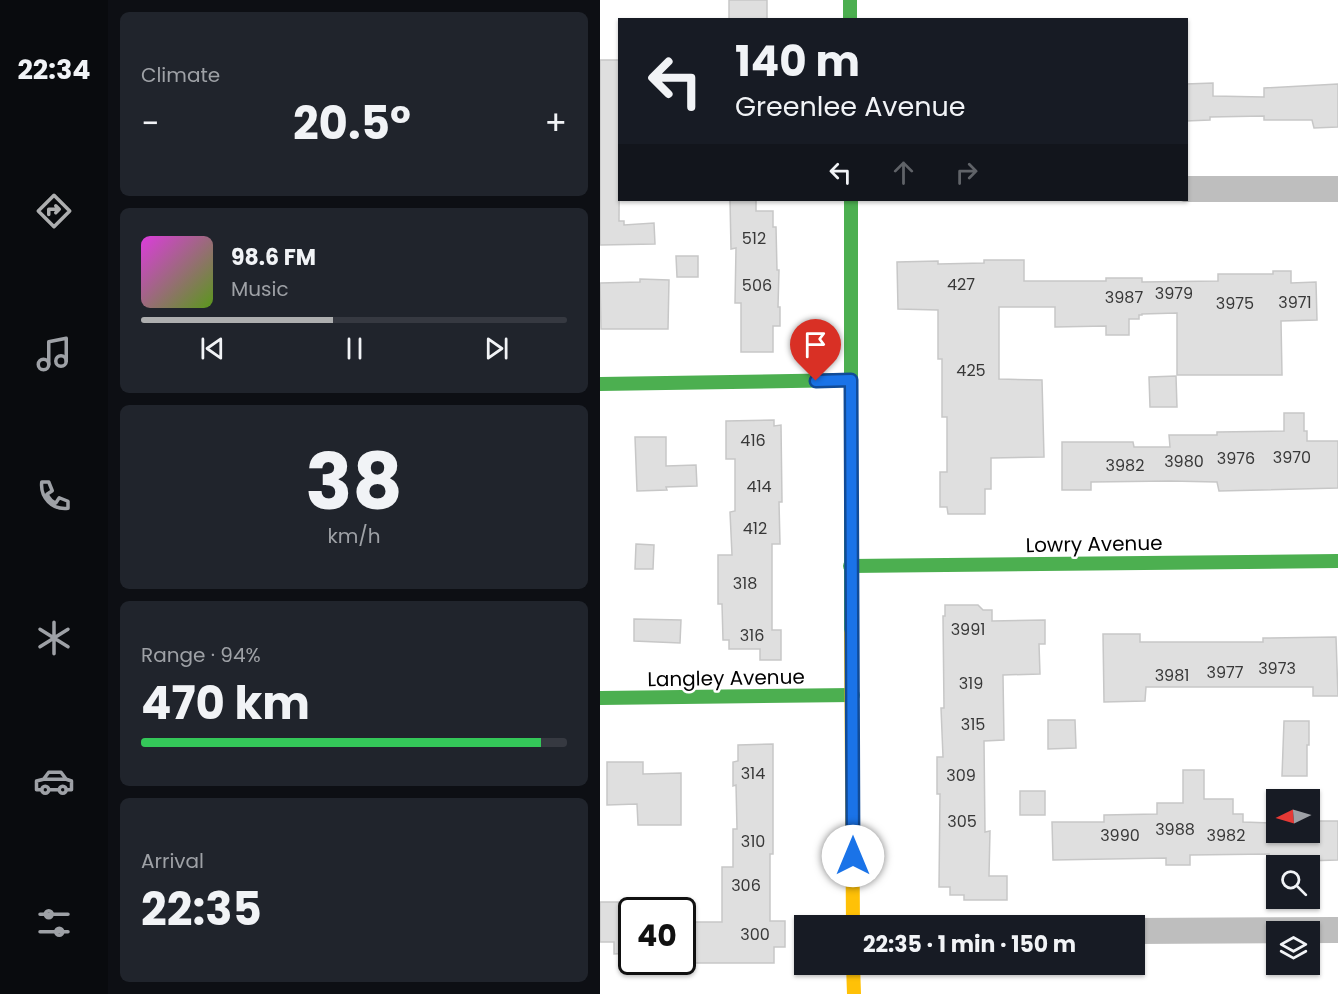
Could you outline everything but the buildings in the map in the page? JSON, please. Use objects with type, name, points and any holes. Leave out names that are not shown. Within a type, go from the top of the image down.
[{"type":"street","points":[[850,0],[850,18]]},
{"type":"street","points":[[1188,189],[1338,189]]},
{"type":"street","points":[[851,201],[850,566],[854,915]]},
{"type":"street","points":[[600,384],[851,380]]},
{"type":"street","name":"Lowry Avenue","points":[[850,566],[1338,561]]},
{"type":"street","name":"Langley Avenue","points":[[600,698],[853,695]]},
{"type":"street","points":[[1145,931],[1338,930]]},
{"type":"street","points":[[854,975],[854,994]]},
{"type":"traffic: fast","points":[[850,0],[850,18]]},
{"type":"traffic: fast","points":[[851,201],[851,633]]},
{"type":"traffic: fast","points":[[600,384],[851,380]]},
{"type":"traffic: fast","points":[[850,566],[1338,561]]},
{"type":"traffic: fast","points":[[600,698],[853,695]]},
{"type":"traffic: slow","points":[[851,633],[853,915]]},
{"type":"traffic: slow","points":[[853,975],[854,994]]},
{"type":"route","points":[[816,381],[851,380],[853,856]]}]
